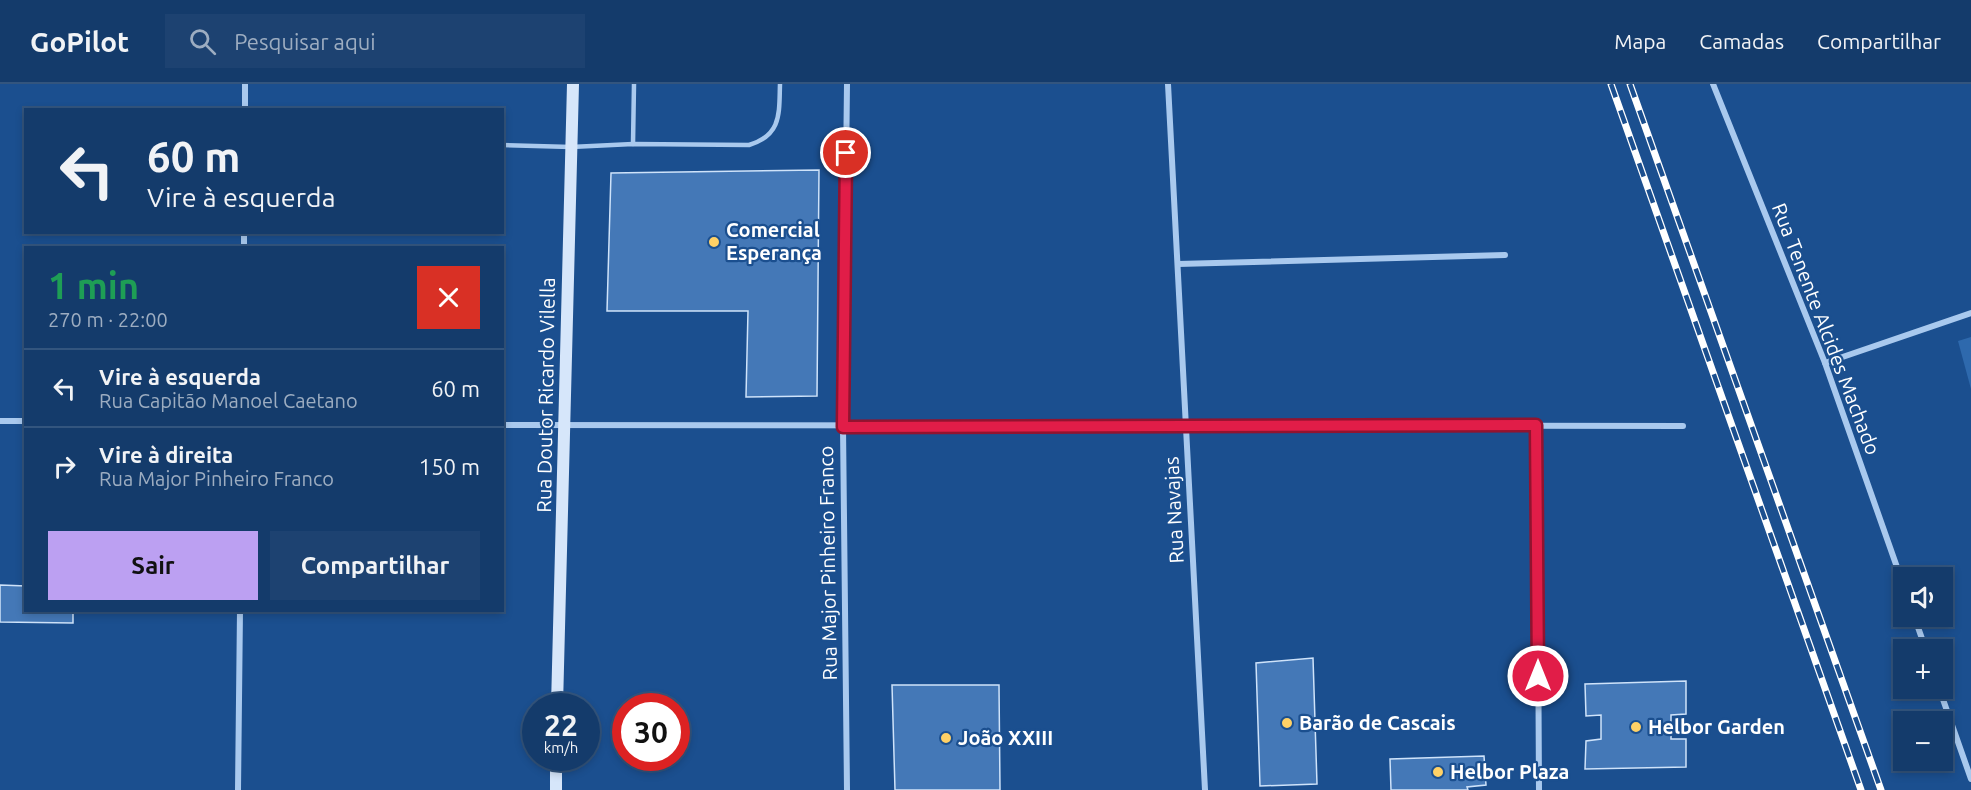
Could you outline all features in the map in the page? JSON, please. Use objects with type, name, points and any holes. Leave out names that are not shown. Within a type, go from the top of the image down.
[{"type":"street","points":[[245,84],[245,108]]},
{"type":"street","name":"Rua Doutor Ricardo Vilella","points":[[557,693],[573,84]]},
{"type":"street","name":"Rua Major Pinheiro Franco","points":[[847,84],[843,427],[847,790]]},
{"type":"street","name":"Rua Navajas","points":[[1168,84],[1205,790]]},
{"type":"street","name":"Rua Tenente Alcides Machado","points":[[1713,84],[1825,363],[1897,567]]},
{"type":"street","points":[[1178,264],[1505,255]]},
{"type":"street","points":[[1825,363],[1971,313]]},
{"type":"street","points":[[0,421],[24,421]]},
{"type":"street","points":[[504,425],[1683,426]]},
{"type":"street","points":[[1536,425],[1539,790]]},
{"type":"street","points":[[238,790],[240,612]]},
{"type":"street","points":[[1943,699],[1971,779]]},
{"type":"street","points":[[556,771],[556,790]]},
{"type":"lane","points":[[633,144],[634,84]]},
{"type":"lane","points":[[504,145],[735,146],[763,141],[772,133],[778,120],[780,84]]},
{"type":"shaded area","points":[[1971,337],[1971,389],[1958,341]]},
{"type":"building","name":"Comercial Esperança","points":[[819,170],[817,396],[746,397],[748,311],[607,311],[611,173]]},
{"type":"building","points":[[0,585],[24,586],[24,612],[73,612],[73,623],[0,622]]},
{"type":"building","name":"Barão de Cascais","points":[[1313,658],[1317,784],[1260,786],[1256,663]]},
{"type":"building","name":"Helbor Garden","points":[[1686,681],[1686,714],[1671,715],[1671,739],[1686,739],[1686,767],[1585,769],[1586,741],[1601,739],[1601,715],[1586,716],[1585,684]]},
{"type":"building","name":"João XXIII","points":[[892,685],[999,685],[1000,790],[895,790]]},
{"type":"building","name":"Helbor Plaza","points":[[1484,756],[1486,785],[1467,787],[1468,790],[1391,790],[1390,759]]},
{"type":"railway","points":[[1611,84],[1861,790]]},
{"type":"railway","points":[[1630,84],[1881,790]]},
{"type":"place","name":"Comercial Esperança","points":[[714,242]]},
{"type":"place","name":"Barão de Cascais","points":[[1287,723]]},
{"type":"place","name":"Helbor Garden","points":[[1636,727]]},
{"type":"place","name":"João XXIII","points":[[946,738]]},
{"type":"place","name":"Helbor Plaza","points":[[1438,772]]},
{"type":"route","points":[[846,153],[843,427],[1186,424],[1536,425],[1538,676]]}]
